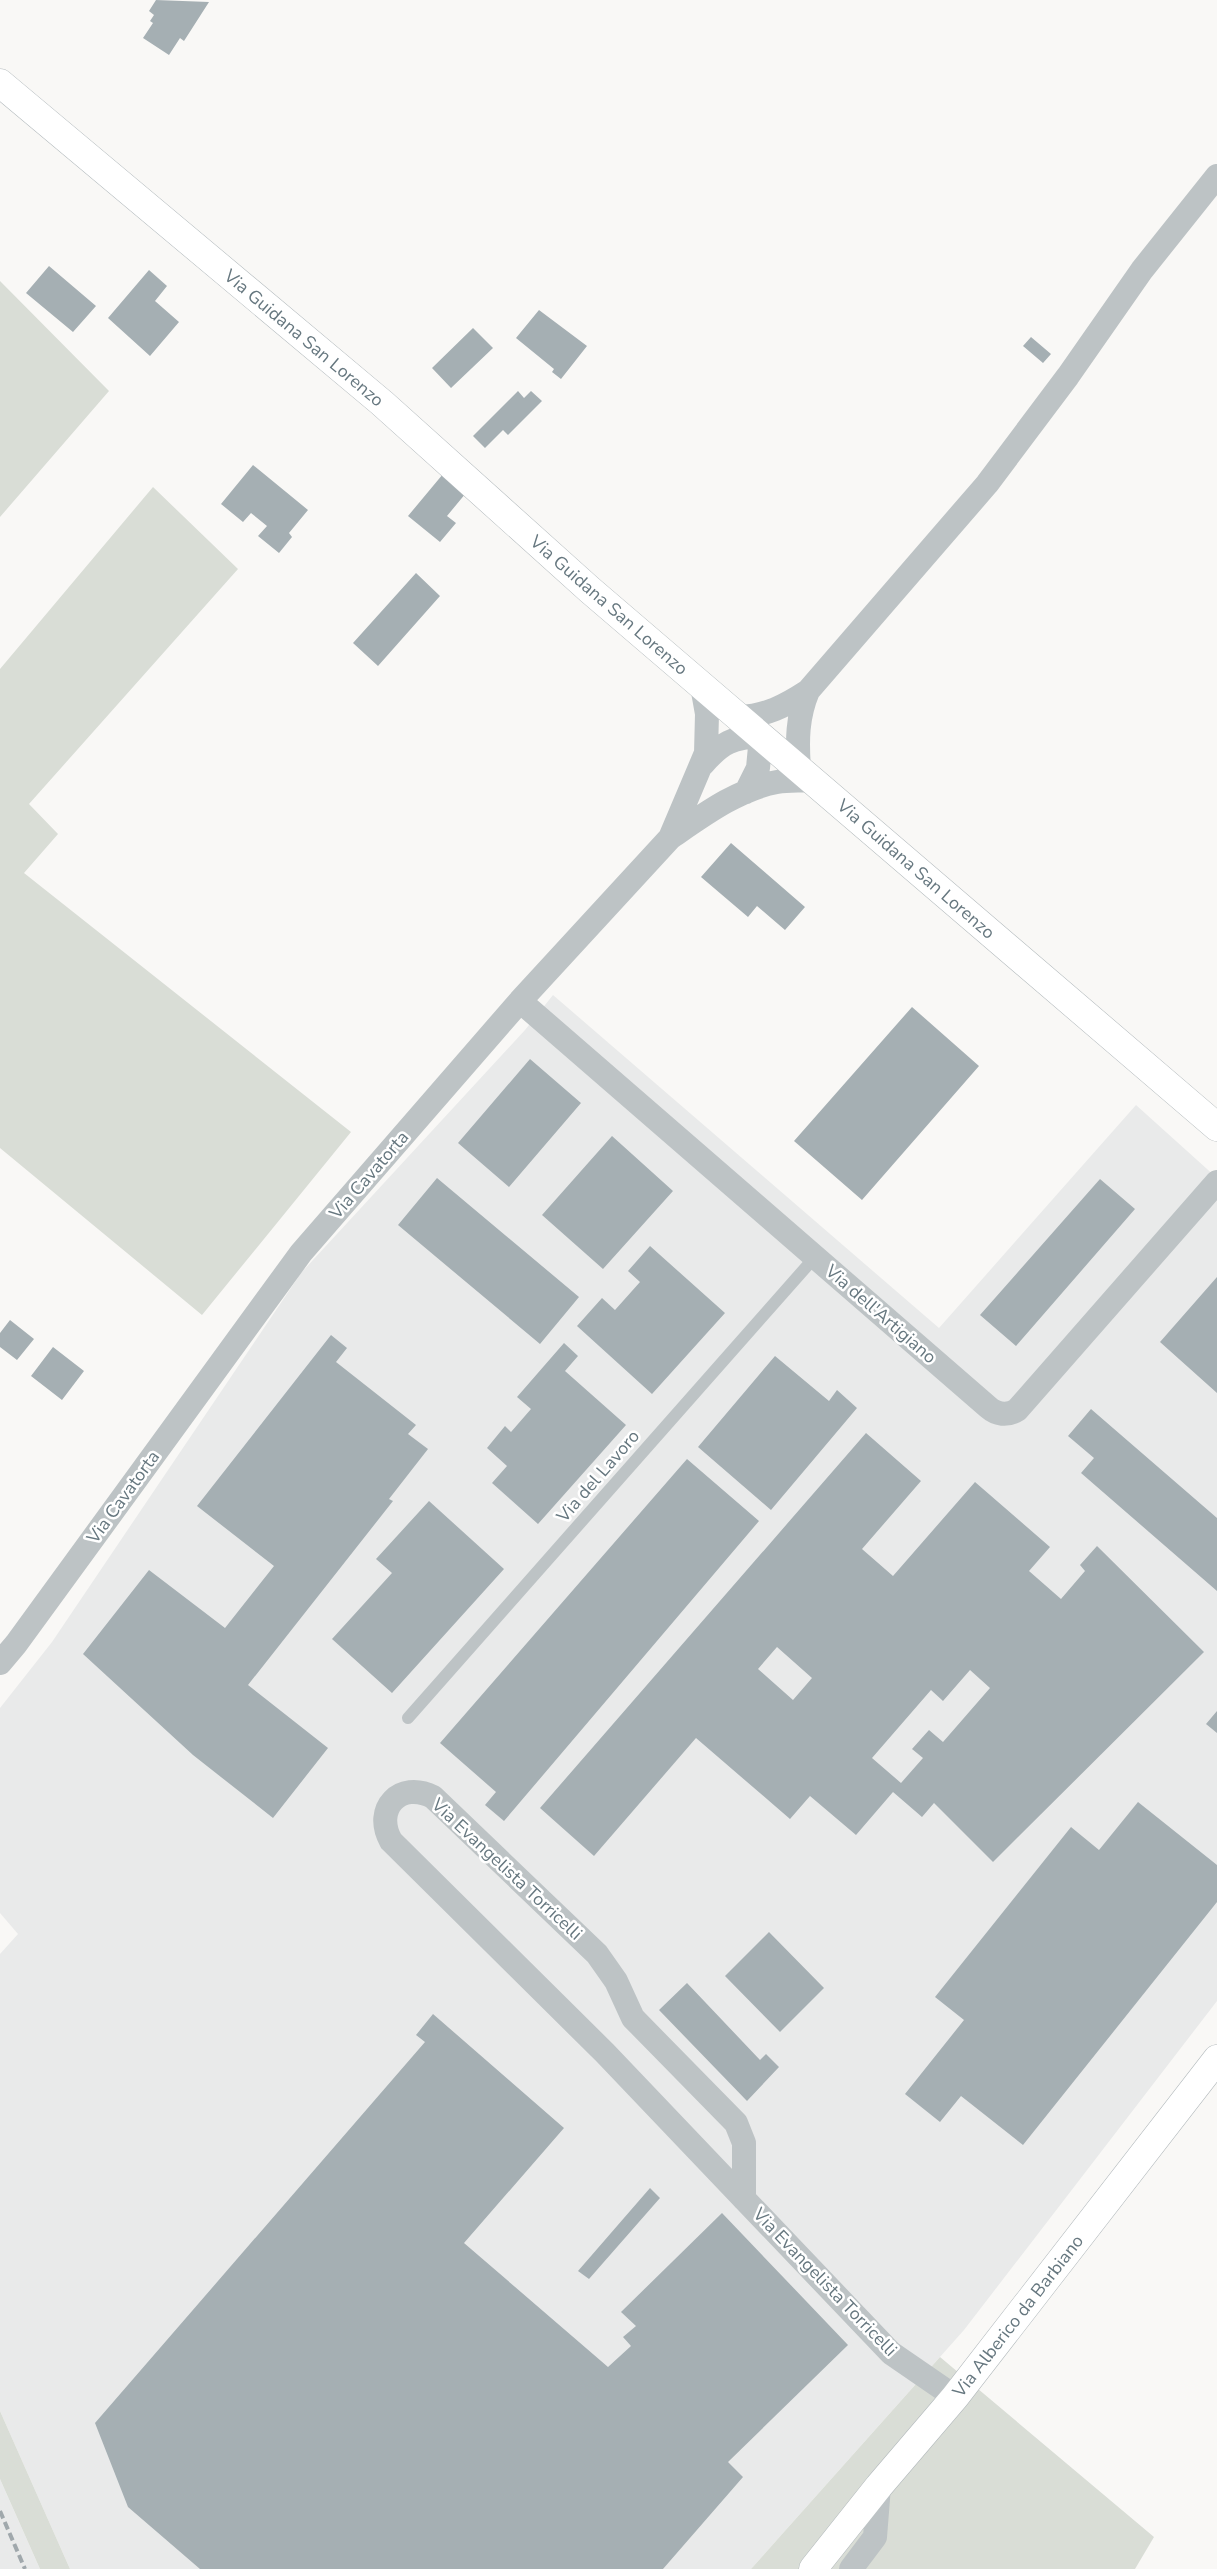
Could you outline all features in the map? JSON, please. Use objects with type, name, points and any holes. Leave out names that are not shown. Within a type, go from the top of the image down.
[{"type":"street","name":"Via Guidana San Lorenzo","points":[[0,83],[382,403],[590,590],[1217,1127]]},
{"type":"street","points":[[670,838],[705,814],[746,792],[806,774],[797,740],[800,711],[808,691],[987,484],[1068,376],[1142,270],[1217,176]]},
{"type":"street","name":"Via Cavatorta","points":[[0,1663],[16,1644],[301,1253],[520,1001],[670,838],[703,764],[706,753],[707,714],[702,686]]},
{"type":"street","points":[[739,718],[756,717],[770,712],[808,691]]},
{"type":"street","points":[[703,764],[715,750],[728,742],[742,737],[761,736],[758,768],[746,792]]},
{"type":"street","name":"Via dell'Artigiano","points":[[520,1001],[993,1411],[1005,1414],[1012,1413],[1022,1405],[1217,1182]]},
{"type":"street","name":"Via Evangelista Torricelli","points":[[744,2199],[744,2144],[736,2123],[633,2018],[616,1981],[597,1954],[433,1797],[414,1792],[396,1798],[386,1813],[386,1832],[391,1841],[605,2053],[744,2199],[891,2353],[955,2397]]},
{"type":"street","name":"Via Alberico da Barbiano","points":[[813,2569],[879,2486],[955,2397],[1217,2058]]},
{"type":"street","points":[[851,2569],[875,2537],[879,2486]]},
{"type":"lane","name":"Via del Lavoro","points":[[408,1718],[815,1257]]},
{"type":"shaded area","points":[[0,281],[109,391],[0,517]]},
{"type":"shaded area","points":[[153,487],[238,569],[29,804],[58,834],[24,873],[351,1132],[202,1315],[0,1148],[0,669]]},
{"type":"shaded area","points":[[553,995],[939,1328],[1136,1105],[1217,1178],[1217,2001],[964,2330],[751,2569],[70,2569],[0,2411],[0,1954],[18,1934],[0,1913],[0,1708],[52,1642],[301,1273],[525,1030]]},
{"type":"shaded area","points":[[940,2357],[1154,2537],[1135,2569],[751,2569]]},
{"type":"shaded area","points":[[0,2411],[70,2569],[40,2569],[0,2479]]},
{"type":"shaded area","points":[[0,2479],[40,2569],[0,2569]]},
{"type":"building","points":[[156,0],[209,2],[184,41],[180,38],[169,55],[143,38],[153,23],[150,21],[154,15],[149,11]]},
{"type":"building","points":[[49,266],[96,306],[73,332],[26,293]]},
{"type":"building","points":[[149,270],[167,286],[155,301],[179,322],[150,356],[108,318]]},
{"type":"building","points":[[539,310],[587,346],[561,379],[552,372],[554,369],[516,338]]},
{"type":"building","points":[[473,328],[493,348],[451,388],[432,368]]},
{"type":"building","points":[[1031,337],[1051,354],[1043,363],[1023,346]]},
{"type":"building","points":[[518,391],[524,398],[531,391],[542,401],[508,435],[503,430],[485,448],[473,436]]},
{"type":"building","points":[[253,465],[308,510],[289,533],[292,537],[279,553],[258,536],[267,526],[251,513],[243,522],[221,504]]},
{"type":"building","points":[[443,474],[466,493],[447,516],[456,523],[440,542],[408,516]]},
{"type":"building","points":[[416,573],[440,596],[378,666],[353,643]]},
{"type":"building","points":[[731,843],[805,907],[785,930],[757,906],[748,917],[701,877]]},
{"type":"building","points":[[912,1007],[979,1066],[862,1200],[794,1141]]},
{"type":"building","points":[[530,1059],[581,1103],[509,1187],[458,1143]]},
{"type":"building","points":[[612,1136],[673,1191],[603,1269],[542,1215]]},
{"type":"building","points":[[437,1178],[579,1297],[540,1344],[398,1225]]},
{"type":"building","points":[[1100,1179],[1135,1209],[1016,1346],[980,1315]]},
{"type":"building","points":[[650,1246],[725,1313],[652,1394],[577,1326],[602,1298],[615,1310],[640,1282],[628,1271]]},
{"type":"building","points":[[1217,1277],[1217,1393],[1160,1342]]},
{"type":"building","points":[[10,1320],[34,1339],[17,1360],[0,1347],[0,1333]]},
{"type":"building","points":[[331,1335],[347,1348],[336,1362],[416,1425],[408,1434],[428,1449],[389,1499],[393,1501],[248,1685],[328,1748],[273,1818],[193,1755],[83,1654],[149,1570],[225,1628],[274,1566],[197,1506]]},
{"type":"building","points":[[564,1343],[578,1356],[565,1371],[626,1425],[538,1524],[492,1483],[507,1466],[487,1448],[505,1426],[511,1432],[531,1409],[517,1397]]},
{"type":"building","points":[[53,1347],[84,1371],[62,1400],[31,1376]]},
{"type":"building","points":[[775,1356],[829,1401],[837,1390],[857,1408],[771,1510],[698,1447]]},
{"type":"building","points":[[1091,1409],[1217,1518],[1217,1591],[1081,1473],[1094,1458],[1068,1436]]},
{"type":"building","points":[[866,1433],[921,1481],[862,1549],[893,1576],[975,1482],[1050,1547],[1029,1571],[1061,1599],[1085,1571],[1080,1565],[1097,1546],[1204,1652],[993,1862],[934,1803],[922,1817],[893,1792],[856,1835],[810,1796],[790,1819],[696,1738],[594,1856],[540,1808]],"holes":[[[777,1647],[812,1678],[793,1700],[758,1669]],[[970,1670],[990,1688],[943,1742],[929,1730],[912,1749],[923,1758],[901,1783],[872,1758],[931,1690],[943,1701]]]},
{"type":"building","points":[[687,1459],[759,1521],[504,1821],[485,1805],[496,1792],[440,1743]]},
{"type":"building","points":[[429,1501],[504,1569],[392,1693],[332,1639],[392,1573],[376,1559]]},
{"type":"building","points":[[1217,1711],[1217,1733],[1206,1724]]},
{"type":"building","points":[[1138,1802],[1217,1865],[1217,1902],[1023,2145],[961,2096],[940,2122],[905,2094],[964,2020],[935,1997],[1071,1827],[1099,1850]]},
{"type":"building","points":[[769,1932],[824,1988],[780,2032],[725,1976]]},
{"type":"building","points":[[687,1983],[760,2060],[766,2054],[779,2067],[747,2101],[659,2010]]},
{"type":"building","points":[[433,2014],[564,2128],[464,2243],[608,2367],[631,2346],[623,2337],[636,2326],[621,2312],[722,2213],[848,2345],[728,2462],[743,2477],[663,2569],[200,2569],[128,2507],[95,2423],[425,2042],[416,2035]]},
{"type":"building","points":[[650,2188],[660,2198],[589,2279],[578,2271]]},
{"type":"railway","points":[[0,2511],[25,2569]]}]
